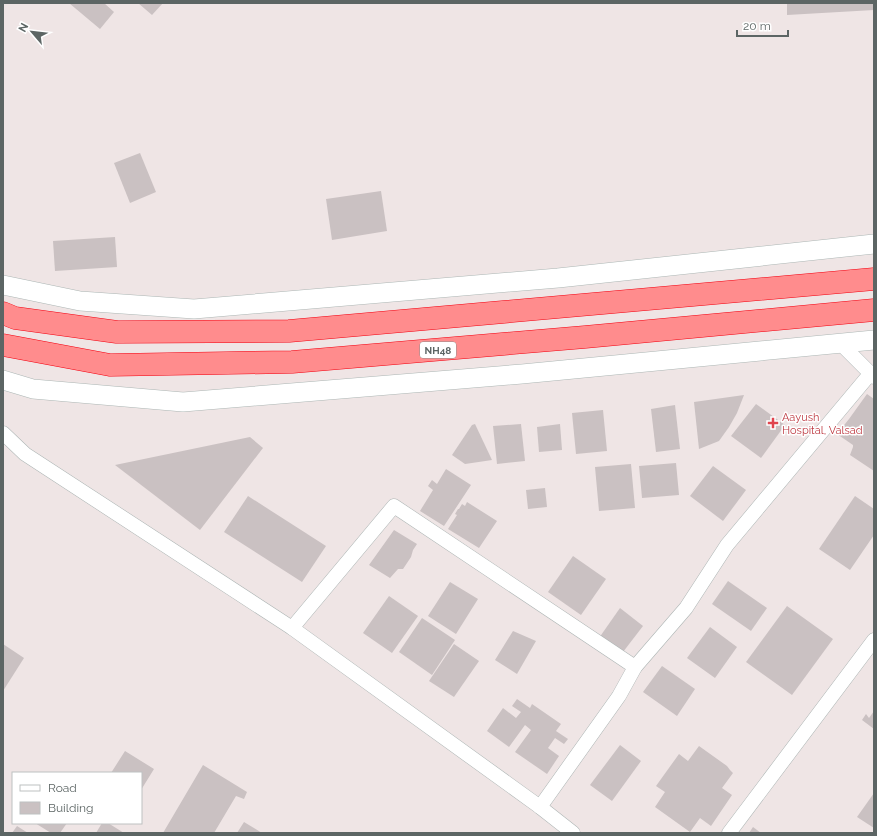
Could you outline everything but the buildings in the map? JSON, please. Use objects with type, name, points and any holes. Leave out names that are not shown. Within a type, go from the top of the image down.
[{"type":"highway","points":[[3,314],[15,318],[117,332],[289,331],[874,279]]},
{"type":"highway","name":"NH48","points":[[3,345],[110,365],[292,362],[874,310]]},
{"type":"street","points":[[3,285],[80,301],[194,309],[558,278],[874,244]]},
{"type":"street","points":[[3,380],[33,389],[183,402],[522,374],[874,340]]},
{"type":"street","points":[[540,807],[619,696],[635,667],[686,608],[727,545],[872,376],[840,343]]},
{"type":"street","points":[[3,433],[25,454],[292,628],[540,807],[573,833]]},
{"type":"street","points":[[292,628],[394,506],[635,667]]},
{"type":"street","points":[[729,833],[874,640]]},
{"type":"place","name":"Aayush Hospital, Valsad","points":[[773,423]]}]
